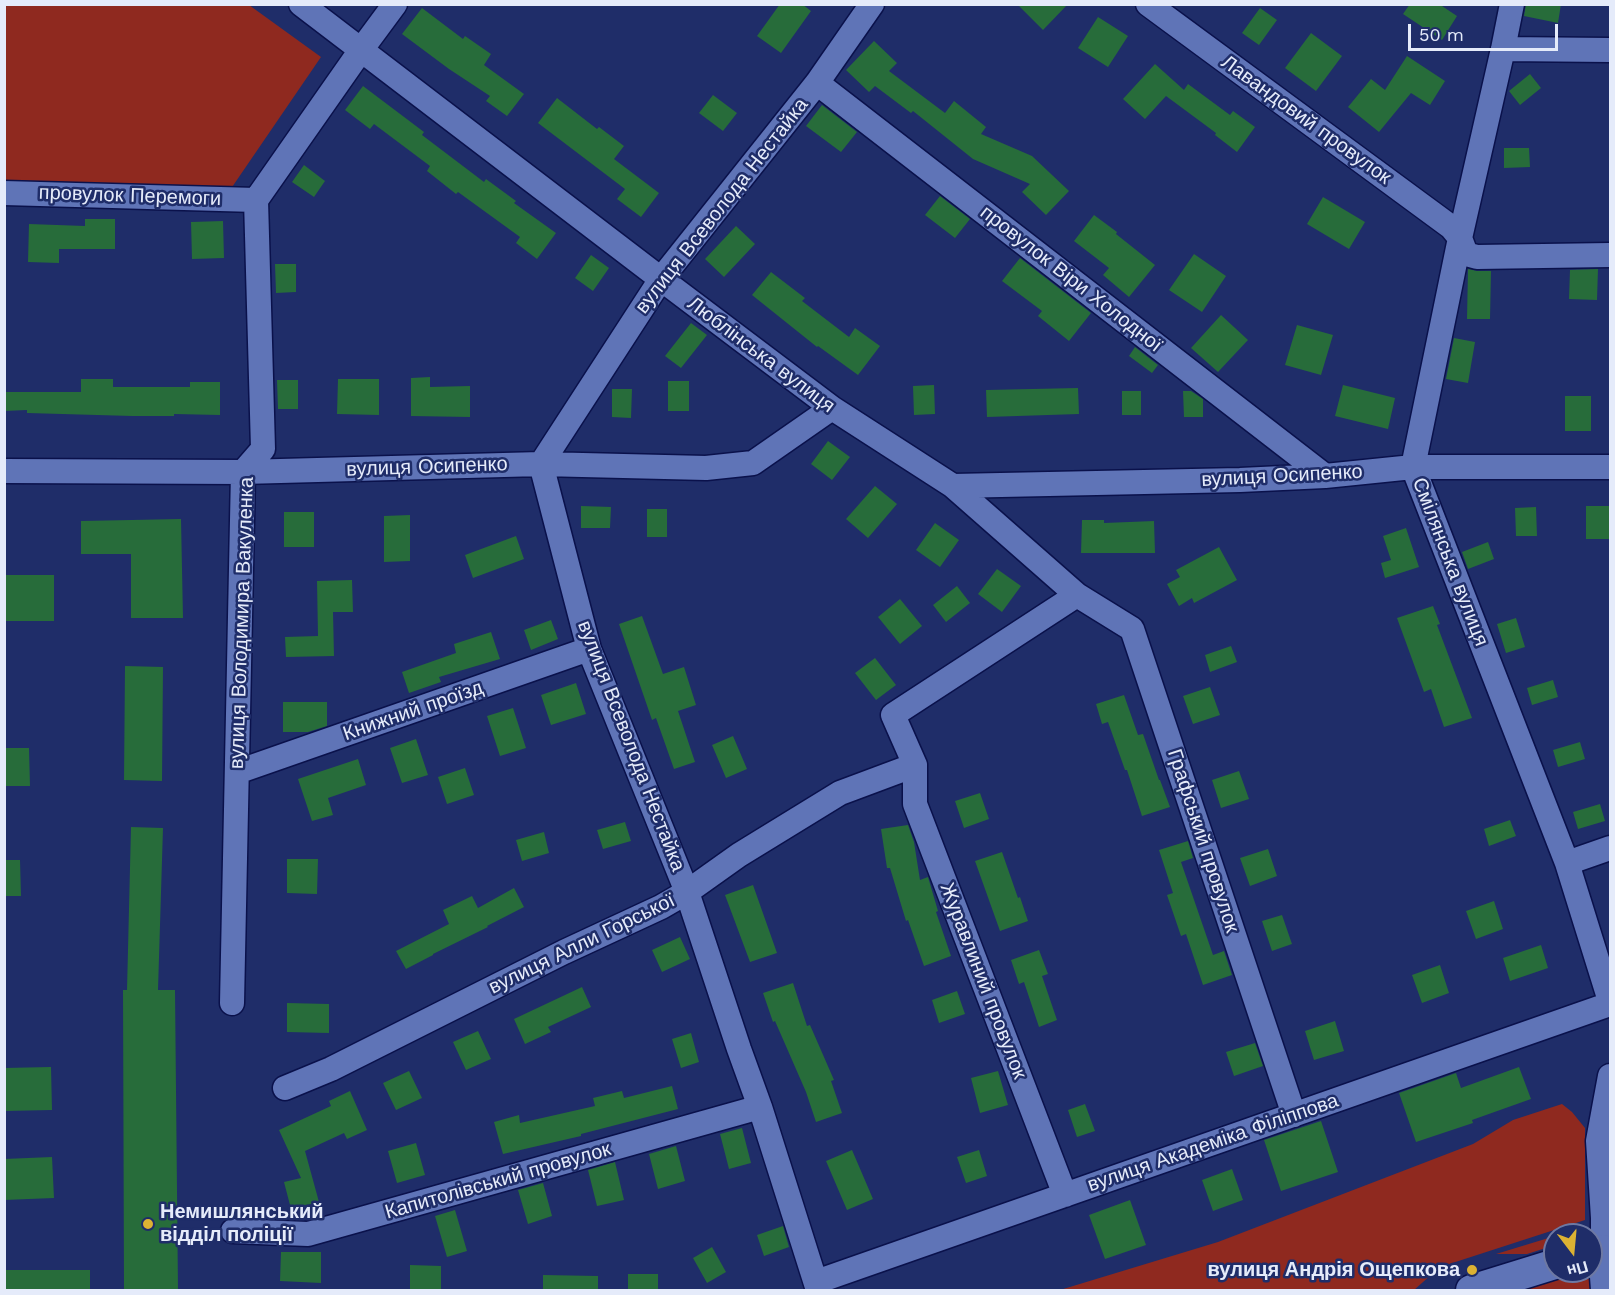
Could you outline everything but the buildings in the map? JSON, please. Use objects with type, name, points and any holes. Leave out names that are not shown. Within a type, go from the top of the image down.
[{"type":"street","name":"Люблінська вулиця","points":[[301,4],[832,408],[953,486],[1077,595]]},
{"type":"street","points":[[256,200],[395,4]]},
{"type":"street","name":"вулиця Всеволода Нестайка","points":[[817,1286],[760,1107],[687,892],[589,649],[541,464],[661,279],[817,83],[872,4]]},
{"type":"street","name":"Лавандовий провулок","points":[[1148,4],[1451,227],[1460,238],[1466,254],[1477,257],[1611,255]]},
{"type":"street","name":"Смілянська вулиця","points":[[1512,4],[1460,238],[1413,467],[1567,863],[1611,1003]]},
{"type":"street","points":[[1503,49],[1611,50]]},
{"type":"street","name":"провулок Віри Холодної","points":[[817,83],[1325,476]]},
{"type":"street","name":"провулок Перемоги","points":[[4,193],[256,200]]},
{"type":"street","name":"вулиця Володимира Вакуленка","points":[[232,1003],[243,472],[263,449],[256,200]]},
{"type":"street","name":"вулиця Осипенко","points":[[4,471],[243,472],[541,464],[706,468],[753,463],[832,408]]},
{"type":"street","name":"вулиця Осипенко","points":[[953,486],[1240,480],[1325,476],[1413,467],[1611,467]]},
{"type":"street","points":[[915,765],[893,715],[1077,595]]},
{"type":"street","name":"Графський провулок","points":[[1077,595],[1132,629],[1294,1115]]},
{"type":"street","name":"Книжний проїзд","points":[[237,772],[589,649]]},
{"type":"street","name":"вулиця Алли Горської","points":[[285,1088],[331,1069],[564,952],[661,907],[687,892],[739,855],[840,794],[915,765]]},
{"type":"street","name":"Журавлиний провулок","points":[[915,765],[915,804],[1065,1194]]},
{"type":"street","points":[[1567,863],[1611,848]]},
{"type":"street","name":"вулиця Академіка Філіппова","points":[[817,1286],[1065,1194],[1611,1003]]},
{"type":"street","points":[[1603,1223],[1598,1141],[1611,1076]]},
{"type":"street","name":"Капитолівський провулок","points":[[233,1231],[308,1234],[760,1107]]},
{"type":"street","points":[[1603,1260],[1606,1290]]},
{"type":"street","points":[[1471,1290],[1543,1268]]},
{"type":"shaded area","points":[[4,5],[249,5],[321,57],[228,193],[5,182]]},
{"type":"shaded area","points":[[1562,1104],[1585,1128],[1585,1220],[1576,1223],[1543,1223],[1543,1234],[1440,1267],[1414,1290],[1060,1290],[1218,1242],[1473,1144],[1513,1120]]},
{"type":"shaded area","points":[[1543,1240],[1543,1249],[1527,1254],[1496,1254]]},
{"type":"shaded area","points":[[1543,1279],[1543,1283],[1591,1283],[1593,1290],[1512,1290]]},
{"type":"place","name":"Немишлянський відділ поліції","points":[[148,1224]]},
{"type":"place","name":"вулиця Андрія Ощепкова","points":[[1472,1270]]}]
